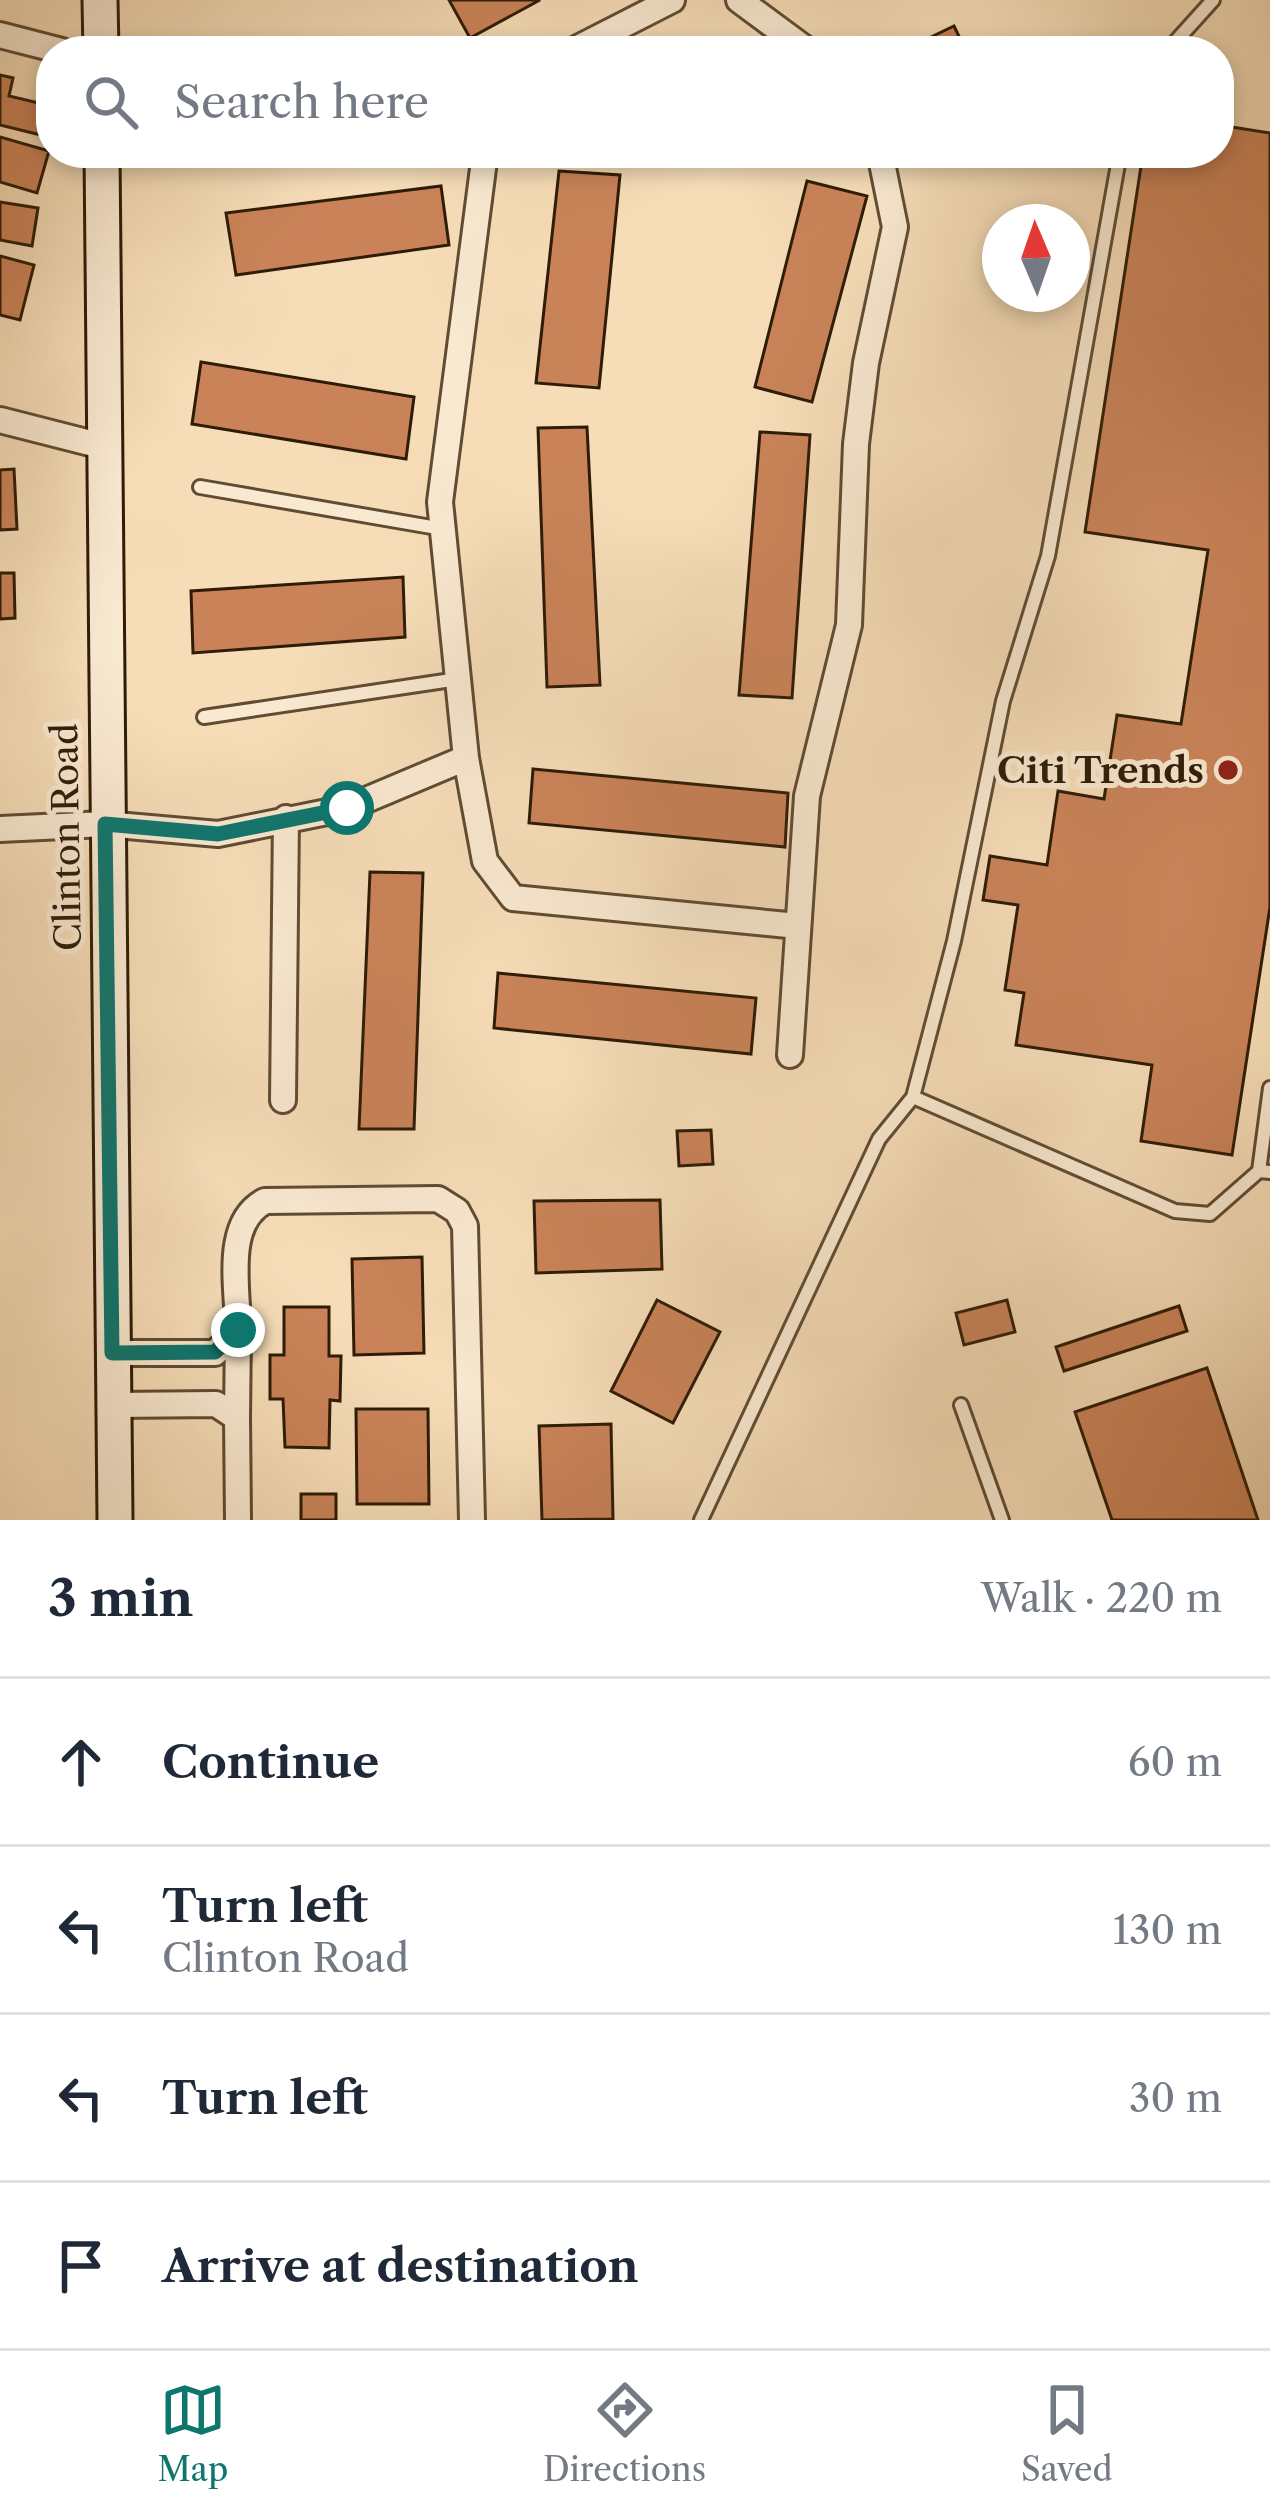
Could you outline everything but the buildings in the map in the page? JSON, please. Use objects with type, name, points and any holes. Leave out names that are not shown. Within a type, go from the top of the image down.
[{"type":"street","points":[[100,0],[101,36]]},
{"type":"street","points":[[602,36],[673,0]]},
{"type":"street","points":[[739,0],[788,36]]},
{"type":"street","points":[[0,35],[36,44]]},
{"type":"street","name":"Clinton Road","points":[[102,168],[115,1520]]},
{"type":"street","points":[[483,168],[440,502],[466,758],[485,861],[513,898],[798,926]]},
{"type":"street","points":[[790,1055],[807,796],[849,625],[856,444],[866,363],[896,227],[883,168]]},
{"type":"street","points":[[0,420],[102,446]]},
{"type":"street","points":[[0,829],[105,824],[218,834],[347,808],[466,758]]},
{"type":"street","points":[[283,1100],[286,818]]},
{"type":"street","points":[[238,1520],[238,1228],[248,1210],[265,1201],[438,1199],[457,1211],[465,1226],[472,1520]]},
{"type":"street","points":[[112,1353],[215,1352],[238,1330]]},
{"type":"street","points":[[113,1405],[216,1404],[237,1418]]},
{"type":"lane","points":[[1180,36],[1213,0]]},
{"type":"lane","points":[[701,1520],[880,1139],[913,1096],[954,941],[1003,701],[1048,556],[1117,168]]},
{"type":"lane","points":[[200,487],[443,530]]},
{"type":"lane","points":[[204,717],[458,679]]},
{"type":"lane","points":[[913,1096],[1175,1211],[1210,1214],[1264,1171],[1270,1088]]},
{"type":"lane","points":[[961,1405],[1002,1520]]},
{"type":"place","name":"Citi Trends","points":[[1228,770]]},
{"type":"route","points":[[238,1330],[215,1352],[112,1353],[105,824],[218,834],[347,808]]}]
